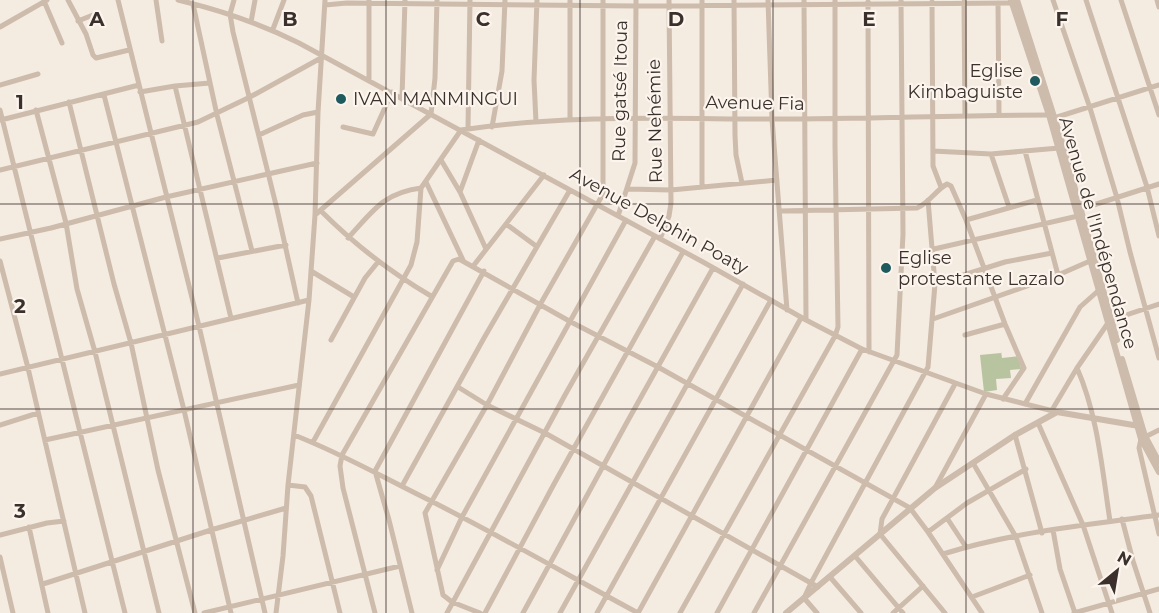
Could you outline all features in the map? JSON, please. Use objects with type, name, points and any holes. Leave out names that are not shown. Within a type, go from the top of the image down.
[{"type":"street","points":[[68,0],[96,58],[129,50]]},
{"type":"street","points":[[118,0],[199,326],[265,613]]},
{"type":"street","points":[[156,0],[162,41]]},
{"type":"street","name":"Avenue Delphin Poaty","points":[[178,0],[273,29],[544,175],[803,319],[862,349],[925,374],[1003,399],[1054,411],[1139,426]]},
{"type":"street","points":[[234,0],[230,14],[298,303]]},
{"type":"street","points":[[251,22],[255,0]]},
{"type":"street","points":[[273,29],[284,0]]},
{"type":"street","points":[[1053,0],[1090,108],[1117,198],[1144,308],[1159,358]]},
{"type":"street","points":[[1086,0],[1120,98],[1159,236]]},
{"type":"street","points":[[1121,0],[1159,115]]},
{"type":"street","points":[[1157,0],[1159,7]]},
{"type":"street","points":[[0,27],[45,1],[62,43]]},
{"type":"street","points":[[276,613],[318,213],[318,112],[325,3],[998,3],[1015,1]]},
{"type":"street","name":"Avenue de l'Indépendance","points":[[1015,1],[1081,209],[1139,426],[1159,472]]},
{"type":"street","points":[[369,2],[369,80]]},
{"type":"street","points":[[402,98],[405,2]]},
{"type":"street","points":[[318,213],[431,114],[435,78],[437,2]]},
{"type":"street","points":[[468,129],[470,2]]},
{"type":"street","points":[[536,122],[534,80],[537,2]]},
{"type":"street","points":[[570,2],[570,120]]},
{"type":"street","name":"Rue Nehémie","points":[[447,613],[545,433],[669,216],[671,190],[669,2]]},
{"type":"street","points":[[702,2],[702,187]]},
{"type":"street","points":[[734,2],[736,155],[742,183]]},
{"type":"street","points":[[768,2],[772,119],[787,310]]},
{"type":"street","points":[[294,435],[375,471],[520,547],[638,613],[803,319],[804,2]]},
{"type":"street","points":[[680,613],[835,336],[838,320],[835,2]]},
{"type":"street","points":[[868,2],[869,352]]},
{"type":"street","points":[[754,613],[895,362],[900,332],[903,209],[901,2]]},
{"type":"street","points":[[932,2],[933,166],[941,188]]},
{"type":"street","points":[[964,2],[965,115]]},
{"type":"street","points":[[492,127],[502,70],[505,3]]},
{"type":"street","points":[[480,613],[452,602],[443,595],[425,513],[603,194],[603,3]]},
{"type":"street","name":"Rue gatsé Itoua","points":[[618,216],[635,163],[636,3]]},
{"type":"street","points":[[998,3],[999,115]]},
{"type":"street","points":[[193,4],[217,114],[252,251]]},
{"type":"street","points":[[78,21],[93,15]]},
{"type":"street","points":[[0,170],[151,134],[217,114],[322,57]]},
{"type":"street","points":[[0,85],[38,74]]},
{"type":"street","points":[[140,92],[210,83]]},
{"type":"street","points":[[1,120],[139,85]]},
{"type":"street","name":"Avenue Fia","points":[[461,130],[536,122],[635,117],[805,119],[999,115],[1052,117],[1090,108],[1159,85]]},
{"type":"street","points":[[175,86],[231,318]]},
{"type":"street","points":[[344,127],[373,134],[392,92]]},
{"type":"street","points":[[104,94],[231,613]]},
{"type":"street","points":[[69,102],[131,343],[158,470],[178,540],[195,613]]},
{"type":"street","points":[[0,110],[125,613]]},
{"type":"street","points":[[36,110],[66,224],[77,289],[95,352],[159,613]]},
{"type":"street","points":[[259,135],[303,115],[318,112]]},
{"type":"street","name":"Avenue de l'Indépendance","points":[[1052,117],[1098,291],[1110,321]]},
{"type":"street","points":[[313,442],[404,280],[417,242],[422,188],[461,130]]},
{"type":"street","points":[[460,192],[479,140]]},
{"type":"street","points":[[933,151],[992,154],[1059,148]]},
{"type":"street","points":[[1025,151],[1058,275]]},
{"type":"street","points":[[992,154],[1009,207]]},
{"type":"street","points":[[441,160],[460,192],[486,249]]},
{"type":"street","points":[[0,239],[199,189],[317,163]]},
{"type":"street","points":[[474,265],[544,175]]},
{"type":"street","points":[[628,189],[671,190],[777,180]]},
{"type":"street","points":[[426,182],[464,260]]},
{"type":"street","points":[[780,211],[921,207],[941,188],[948,184],[951,186],[1024,368],[1003,399]]},
{"type":"street","points":[[1081,209],[1159,184]]},
{"type":"street","points":[[348,238],[389,197],[403,191],[422,188]]},
{"type":"street","points":[[402,486],[536,246],[570,190]]},
{"type":"street","points":[[804,598],[928,367],[935,284],[934,249],[928,200]]},
{"type":"street","points":[[966,220],[1037,200]]},
{"type":"street","points":[[318,213],[378,262],[431,296]]},
{"type":"street","points":[[934,249],[1078,216]]},
{"type":"street","points":[[436,570],[462,518],[626,220]]},
{"type":"street","points":[[506,224],[536,246]]},
{"type":"street","points":[[218,258],[286,245]]},
{"type":"street","points":[[485,613],[683,252]]},
{"type":"street","points":[[935,284],[1005,262],[1052,253]]},
{"type":"street","points":[[375,613],[344,489],[340,466],[342,455],[431,296],[453,261],[459,258],[910,508],[982,613]]},
{"type":"street","points":[[0,261],[28,368],[85,613]]},
{"type":"street","points":[[933,319],[1058,275],[1090,261]]},
{"type":"street","points":[[331,340],[354,297],[378,262]]},
{"type":"street","points":[[523,613],[713,268]]},
{"type":"street","points":[[311,271],[354,297]]},
{"type":"street","points":[[412,613],[375,471],[392,436],[484,271]]},
{"type":"street","points":[[560,613],[743,284]]},
{"type":"street","points":[[1025,404],[1080,307],[1098,291]]},
{"type":"street","points":[[0,374],[309,300]]},
{"type":"street","points":[[597,613],[771,300]]},
{"type":"street","points":[[786,613],[935,488],[1054,411],[1077,368],[1110,321],[1159,304]]},
{"type":"street","points":[[965,334],[1005,324]]},
{"type":"street","points":[[717,613],[862,349]]},
{"type":"street","points":[[1077,368],[1095,419],[1110,521]]},
{"type":"street","points":[[945,613],[880,534],[880,523],[955,384]]},
{"type":"street","points":[[45,440],[299,385]]},
{"type":"street","points":[[458,387],[487,405],[603,465],[818,587]]},
{"type":"street","points":[[935,488],[986,394]]},
{"type":"street","points":[[0,425],[38,413]]},
{"type":"street","points":[[1038,423],[1083,525],[1112,613]]},
{"type":"street","points":[[1159,430],[1143,438],[1139,448],[1159,534]]},
{"type":"street","points":[[1015,435],[1042,533]]},
{"type":"street","name":"Avenue de l'Indépendance","points":[[1143,438],[1159,462]]},
{"type":"street","points":[[973,463],[1016,537],[1042,613]]},
{"type":"street","points":[[928,532],[988,490],[1026,469]]},
{"type":"street","points":[[288,484],[308,489],[340,613]]},
{"type":"street","points":[[43,584],[286,508]]},
{"type":"street","points":[[943,554],[1053,530],[1156,516]]},
{"type":"street","points":[[947,518],[966,548]]},
{"type":"street","points":[[1122,519],[1150,613]]},
{"type":"street","points":[[0,535],[64,520]]},
{"type":"street","points":[[29,527],[48,613]]},
{"type":"street","points":[[1053,530],[1060,569],[1075,613],[1159,589]]},
{"type":"street","points":[[855,556],[901,611]]},
{"type":"street","points":[[0,557],[13,613]]},
{"type":"street","points":[[204,613],[400,566]]},
{"type":"street","points":[[972,597],[1030,574]]},
{"type":"street","points":[[830,577],[861,613]]},
{"type":"street","points":[[893,613],[901,611],[923,586]]},
{"type":"street","points":[[804,598],[817,613]]},
{"type":"green space","points":[[1001,351],[1002,358],[1020,356],[1021,369],[1010,370],[1011,378],[996,379],[997,390],[984,392],[980,355],[1001,353]]},
{"type":"place","name":"Eglise Kimbaguiste","points":[[1035,81]]},
{"type":"place","name":"IVAN MANMINGUI","points":[[341,99]]},
{"type":"place","name":"Eglise protestante Lazalo","points":[[886,268]]}]
